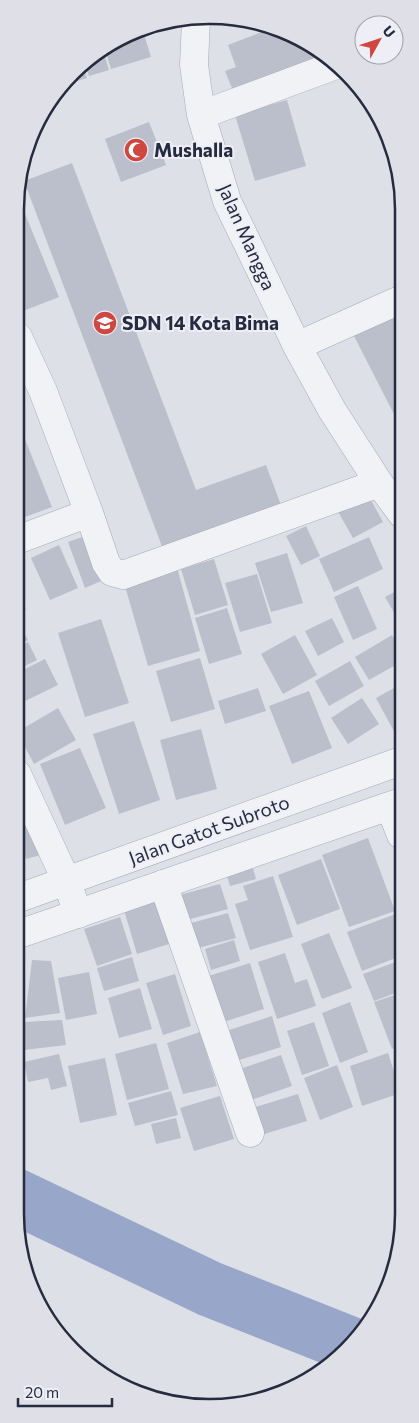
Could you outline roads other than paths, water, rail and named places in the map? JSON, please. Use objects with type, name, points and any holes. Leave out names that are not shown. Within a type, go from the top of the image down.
[{"type":"street","name":"Jalan Mangga","points":[[196,24],[194,65],[201,115],[227,201],[297,346],[332,410],[395,505]]},
{"type":"street","points":[[201,115],[329,68]]},
{"type":"street","points":[[297,346],[395,302]]},
{"type":"street","points":[[24,350],[43,391],[106,563],[112,572],[123,575],[379,483]]},
{"type":"street","points":[[24,537],[89,513]]},
{"type":"street","name":"Jalan Gatot Subroto","points":[[24,896],[395,763]]},
{"type":"street","points":[[24,791],[67,882],[78,914]]},
{"type":"street","name":"Jalan Gatot Subroto","points":[[24,932],[395,805]]},
{"type":"street","points":[[163,884],[250,1133]]},
{"type":"waterway","points":[[24,1200],[210,1289],[344,1342]]},
{"type":"place","name":"Mushalla","points":[[136,150]]},
{"type":"place","name":"SDN 14 Kota Bima","points":[[105,323]]}]
